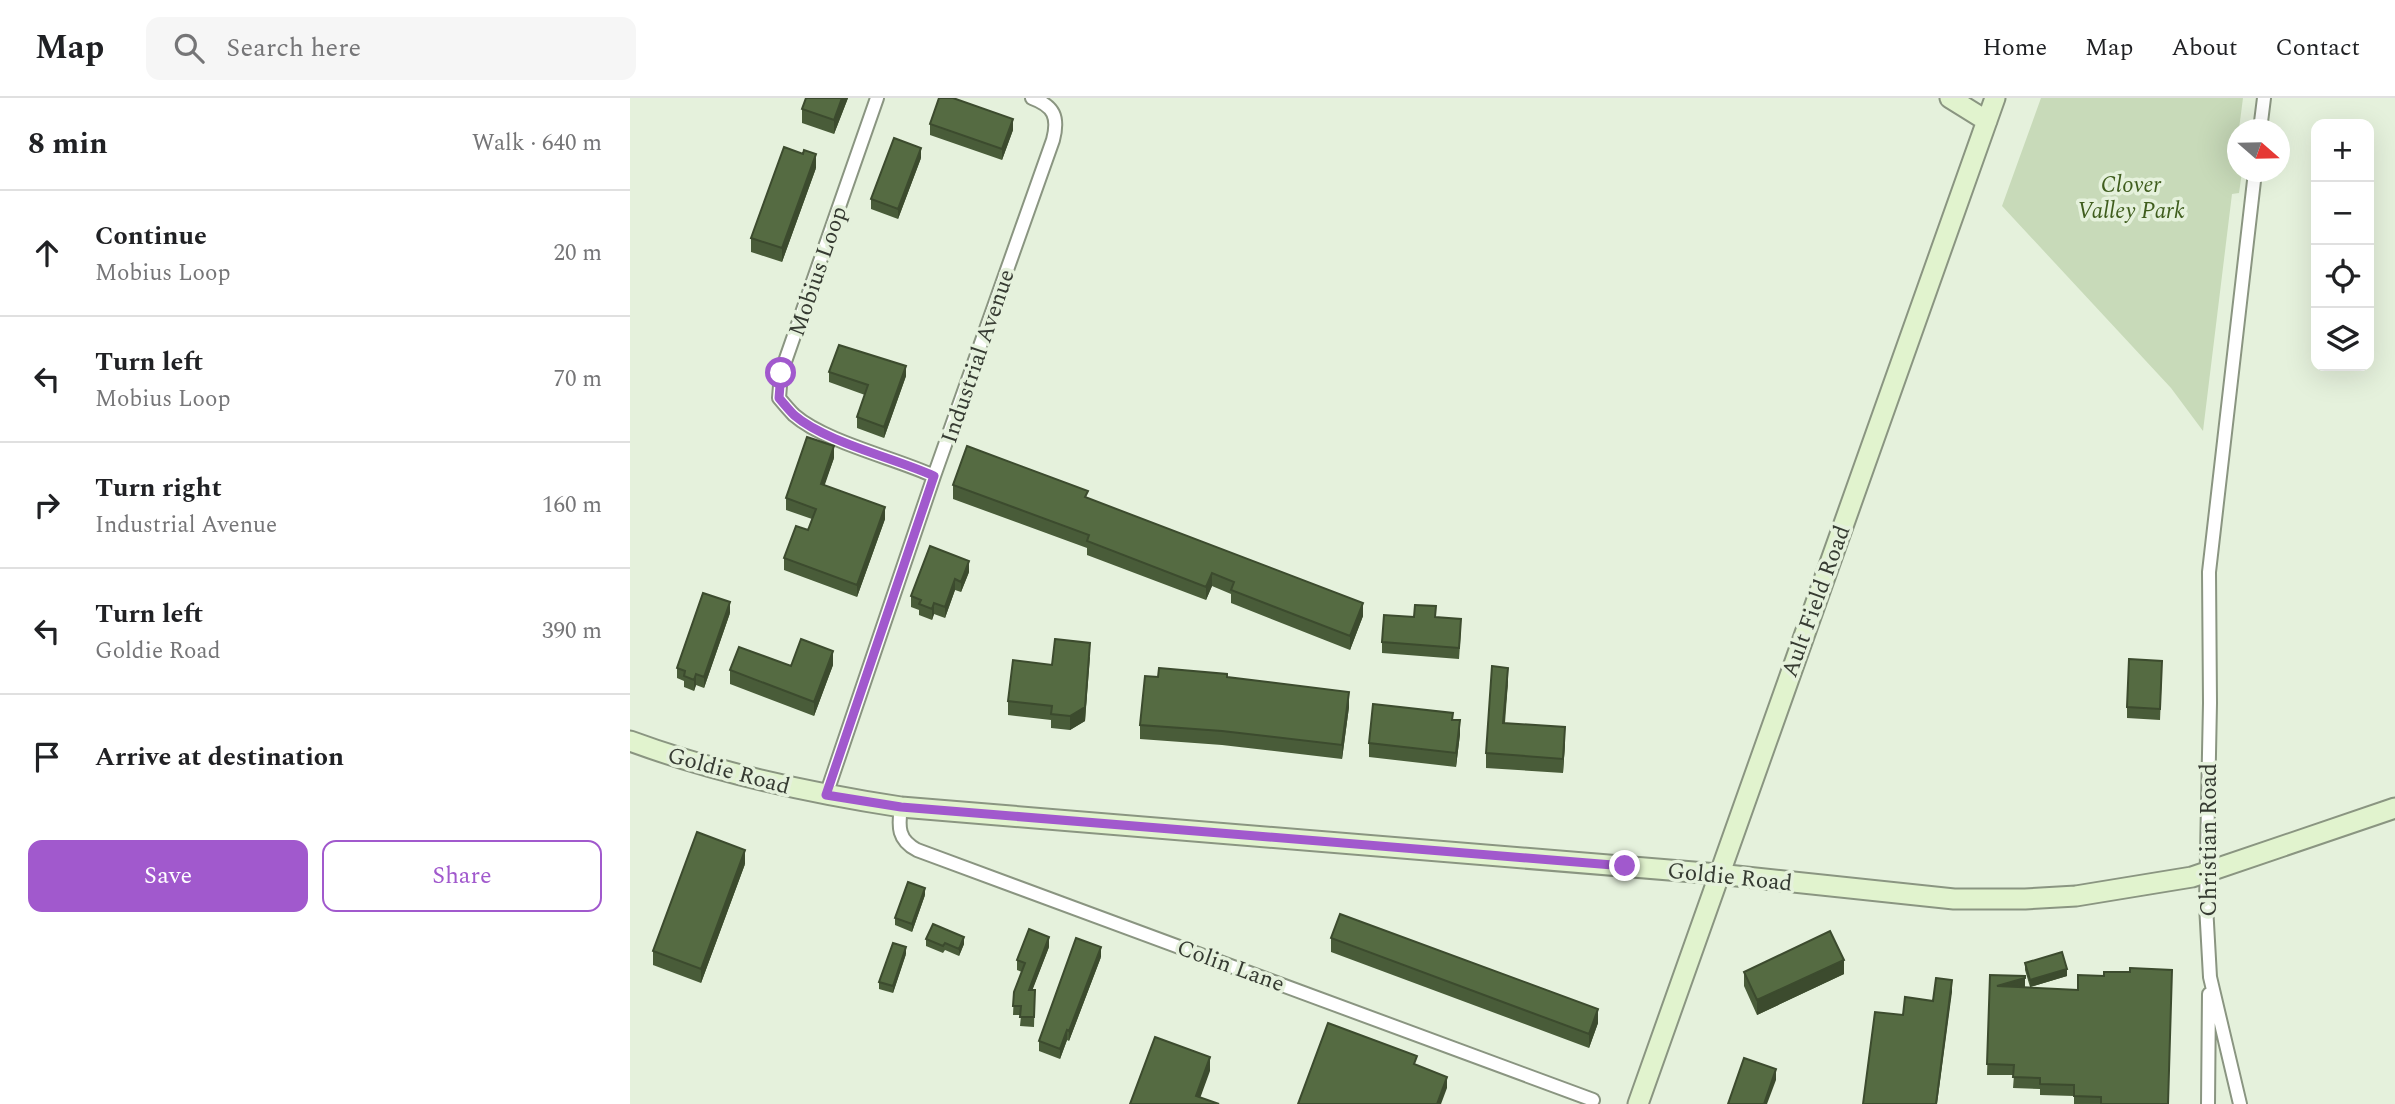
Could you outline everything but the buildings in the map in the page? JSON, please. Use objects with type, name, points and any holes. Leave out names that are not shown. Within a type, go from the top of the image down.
[{"type":"street","name":"Mobius Loop","points":[[877,98],[781,373],[779,398],[794,415],[814,427],[850,444],[906,463],[934,476]]},
{"type":"street","name":"Industrial Avenue","points":[[826,795],[934,476],[1054,139],[1057,125],[1055,116],[1049,106],[1032,98]]},
{"type":"street","points":[[1950,98],[1987,121]]},
{"type":"street","name":"Ault Field Road","points":[[1638,1104],[1995,98]]},
{"type":"street","points":[[2261,119],[2264,98]]},
{"type":"street","name":"Christian Road","points":[[2240,1104],[2210,977],[2206,905],[2209,572],[2254,182]]},
{"type":"street","name":"Goldie Road","points":[[630,741],[705,766],[826,795],[901,807],[1718,874],[1954,899],[2076,896],[2192,877],[2395,808]]},
{"type":"street","name":"Colin Lane","points":[[901,807],[898,827],[903,840],[917,850],[1593,1100]]},
{"type":"street","points":[[2208,1104],[2210,977]]},
{"type":"green space","name":"Clover Valley Park","points":[[2041,98],[2243,98],[2240,119],[2227,119],[2227,182],[2241,182],[2239,193],[2232,194],[2203,431],[2171,388],[2002,206]]},
{"type":"route","points":[[781,373],[779,398],[794,415],[850,444],[906,463],[934,476],[826,795],[901,807],[1625,866]]}]
